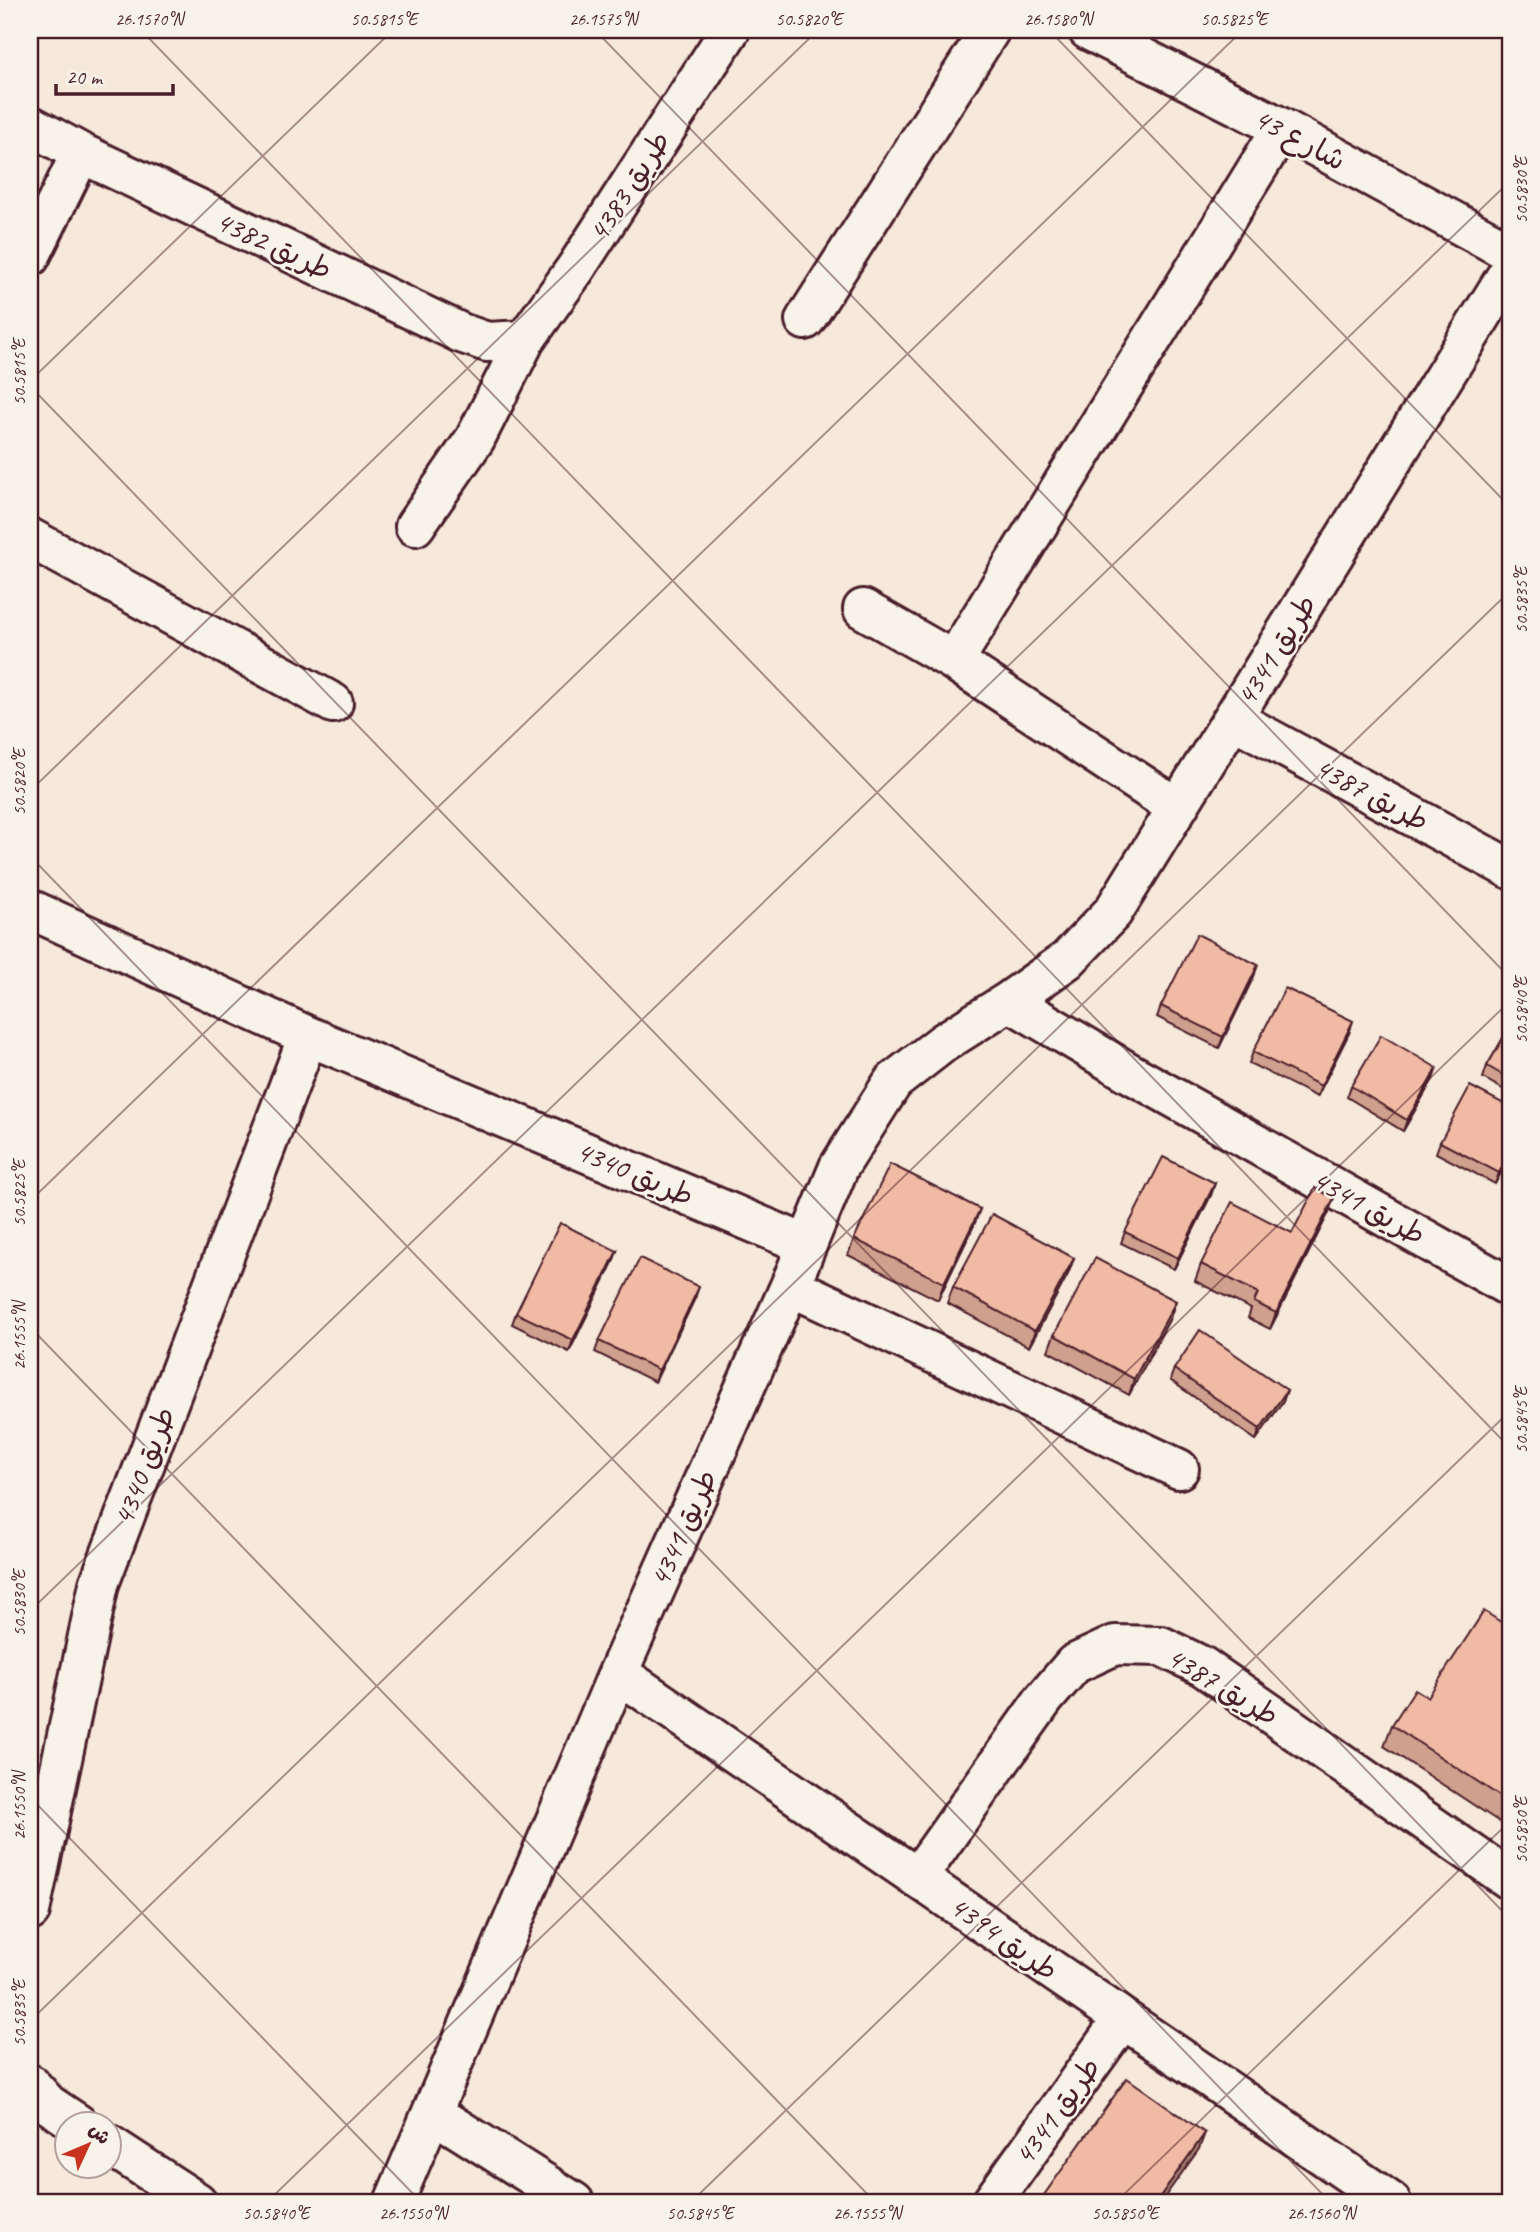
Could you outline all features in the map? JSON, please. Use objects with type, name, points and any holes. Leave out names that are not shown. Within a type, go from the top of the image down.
[{"type":"street","name":"طريق 4383","points":[[415,526],[475,439],[525,340],[576,268],[730,30]]},
{"type":"street","points":[[805,320],[990,30]]},
{"type":"street","name":"شارع 43","points":[[1088,30],[1282,128],[1510,252]]},
{"type":"street","name":"طريق 4382","points":[[30,125],[81,153],[461,333],[487,342],[525,340]]},
{"type":"street","points":[[954,661],[1282,128]]},
{"type":"street","points":[[30,257],[81,153]]},
{"type":"street","name":"طريق 4341","points":[[394,2202],[618,1673],[790,1286],[839,1167],[893,1082],[943,1043],[1067,960],[1113,912],[1510,270]]},
{"type":"street","points":[[30,538],[333,703]]},
{"type":"street","points":[[863,609],[954,661],[1177,807]]},
{"type":"street","name":"طريق 4387","points":[[1233,719],[1510,869]]},
{"type":"street","name":"طريق 4340","points":[[30,909],[308,1036],[807,1245]]},
{"type":"street","name":"طريق 4341","points":[[1009,1001],[1510,1287]]},
{"type":"street","name":"طريق 4340","points":[[30,1911],[99,1584],[308,1036]]},
{"type":"street","points":[[790,1286],[1179,1469]]},
{"type":"street","name":"طريق 4387","points":[[917,1878],[1044,1699],[1074,1664],[1115,1645],[1161,1646],[1202,1666],[1510,1880]]},
{"type":"street","name":"طريق 4394","points":[[618,1673],[1391,2202]]},
{"type":"street","name":"طريق 4341","points":[[992,2202],[1122,2020]]},
{"type":"street","points":[[30,2084],[48,2104],[57,2110]]},
{"type":"street","points":[[433,2113],[574,2202]]},
{"type":"street","points":[[122,2153],[197,2202]]},
{"type":"building","points":[[1197,934],[1258,965],[1223,1037],[1161,1006]]},
{"type":"building","points":[[1285,988],[1353,1021],[1321,1086],[1253,1052]]},
{"type":"building","points":[[1510,1026],[1510,1079],[1487,1066]]},
{"type":"building","points":[[1381,1035],[1437,1068],[1407,1120],[1351,1086]]},
{"type":"building","points":[[1470,1086],[1510,1107],[1510,1152],[1499,1173],[1440,1142]]},
{"type":"building","points":[[1163,1157],[1215,1183],[1178,1258],[1125,1232]]},
{"type":"building","points":[[890,1164],[980,1209],[944,1283],[854,1239]]},
{"type":"building","points":[[1315,1188],[1334,1198],[1276,1313],[1254,1302],[1258,1293],[1201,1264],[1232,1202],[1292,1233]]},
{"type":"building","points":[[992,1214],[1074,1258],[1035,1331],[953,1287]]},
{"type":"building","points":[[560,1223],[617,1251],[573,1340],[516,1313]]},
{"type":"building","points":[[640,1258],[699,1287],[659,1370],[599,1341]]},
{"type":"building","points":[[1095,1258],[1176,1301],[1134,1379],[1054,1335]]},
{"type":"building","points":[[1200,1330],[1287,1390],[1260,1429],[1174,1369]]},
{"type":"building","points":[[1484,1611],[1510,1628],[1510,1803],[1392,1725],[1415,1689],[1428,1697]]},
{"type":"building","points":[[1127,2078],[1205,2133],[1156,2202],[1039,2202]]}]
